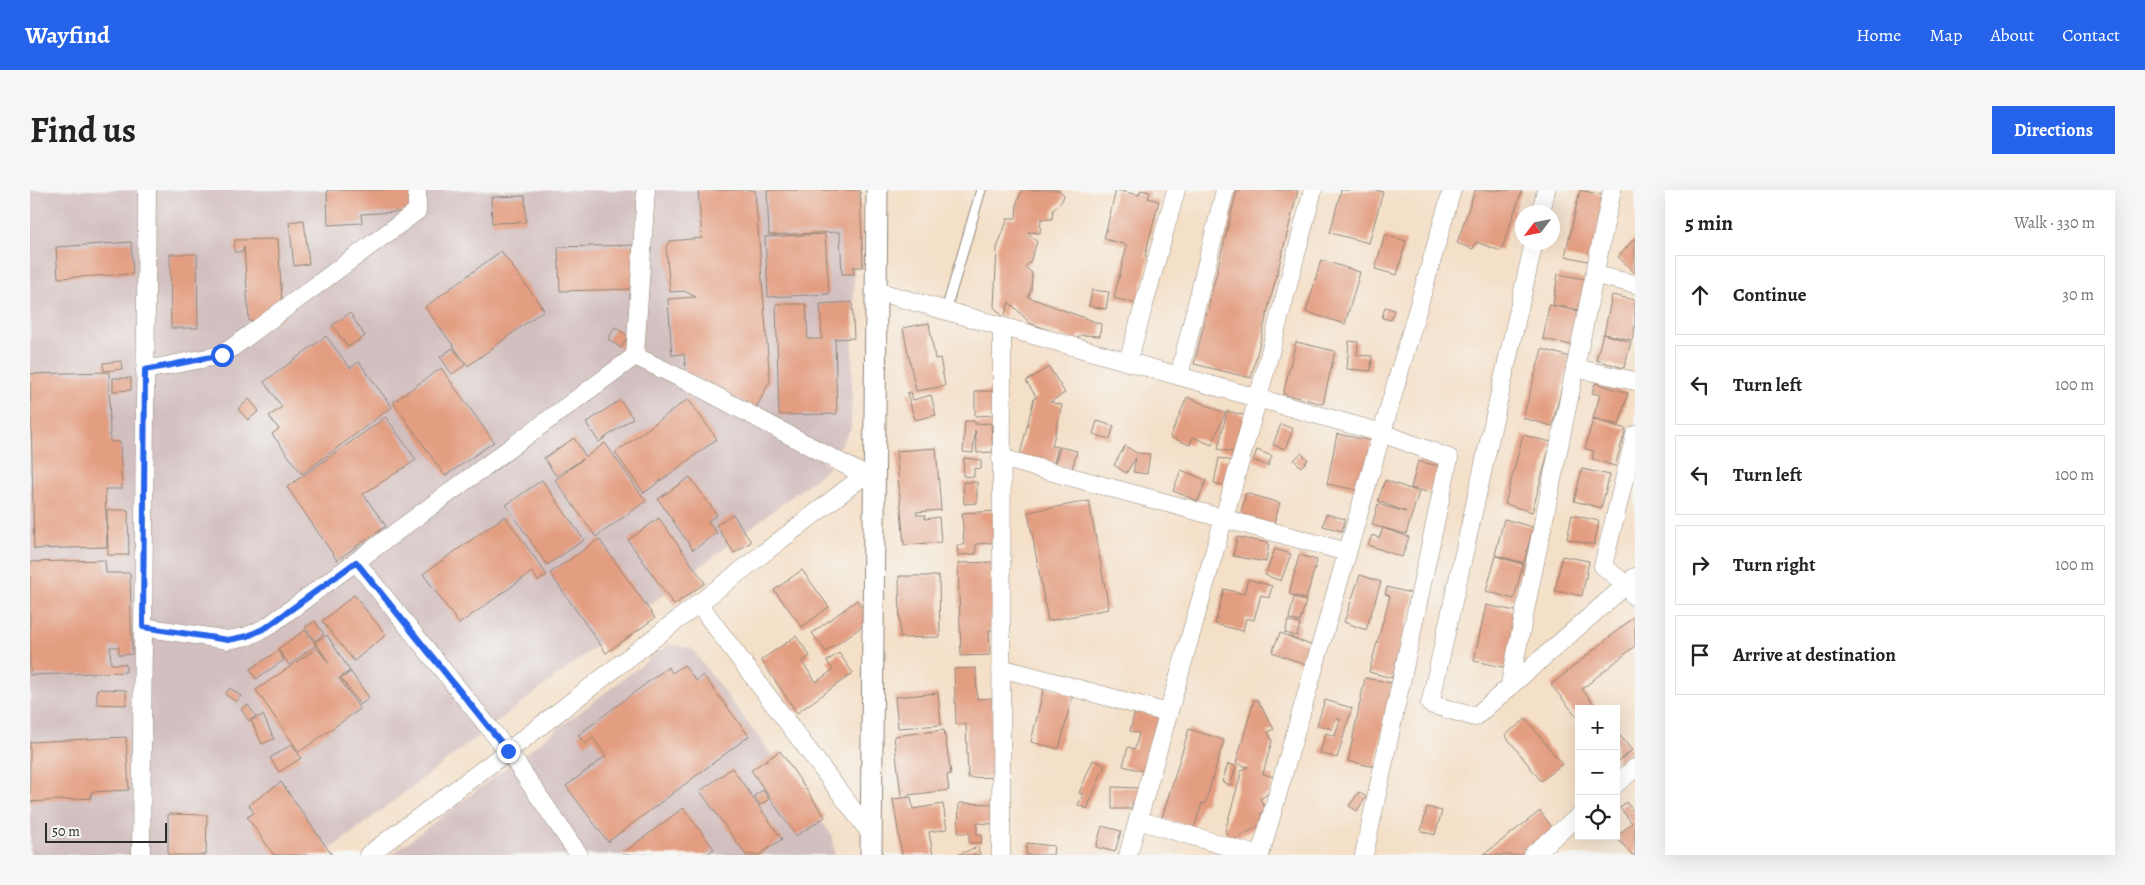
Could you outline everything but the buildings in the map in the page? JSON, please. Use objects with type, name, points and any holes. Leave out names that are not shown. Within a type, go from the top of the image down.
[{"type":"street","points":[[141,855],[147,190]]},
{"type":"street","points":[[145,370],[222,355],[417,211],[417,190]]},
{"type":"street","points":[[143,627],[228,640],[248,636],[267,627],[635,356],[646,190]]},
{"type":"street","points":[[871,845],[870,471],[876,291],[877,190]]},
{"type":"street","points":[[1128,362],[1176,190]]},
{"type":"street","points":[[1179,376],[1225,190]]},
{"type":"street","points":[[1128,855],[1258,398],[1313,190]]},
{"type":"street","points":[[1138,820],[1258,855],[1452,190]]},
{"type":"street","points":[[1543,205],[1546,190]]},
{"type":"street","points":[[1509,688],[1612,190]]},
{"type":"street","points":[[1532,250],[1430,704],[1475,717],[1632,586],[1604,566],[1635,435]]},
{"type":"street","points":[[1595,275],[1635,284]]},
{"type":"street","points":[[876,291],[1382,433],[1449,458],[1364,855]]},
{"type":"street","points":[[1001,855],[1002,326]]},
{"type":"street","points":[[635,356],[870,471]]},
{"type":"street","points":[[1575,368],[1635,381]]},
{"type":"street","points":[[1001,458],[1347,552]]},
{"type":"street","points":[[368,855],[508,751],[870,471]]},
{"type":"street","points":[[356,562],[508,751],[579,855]]},
{"type":"street","points":[[698,603],[871,845]]},
{"type":"street","points":[[1001,668],[1168,713]]},
{"type":"street","points":[[1620,781],[1635,768]]},
{"type":"street","points":[[1532,855],[1575,819]]},
{"type":"lane","points":[[946,310],[981,190]]},
{"type":"shaded area","points":[[30,190],[856,190],[851,428],[841,445],[820,459],[830,467],[323,855],[30,855]]},
{"type":"shaded area","points":[[668,645],[691,648],[831,834],[835,855],[391,855]]},
{"type":"route","points":[[222,355],[145,370],[143,627],[228,640],[248,636],[267,627],[356,562],[508,751]]}]
